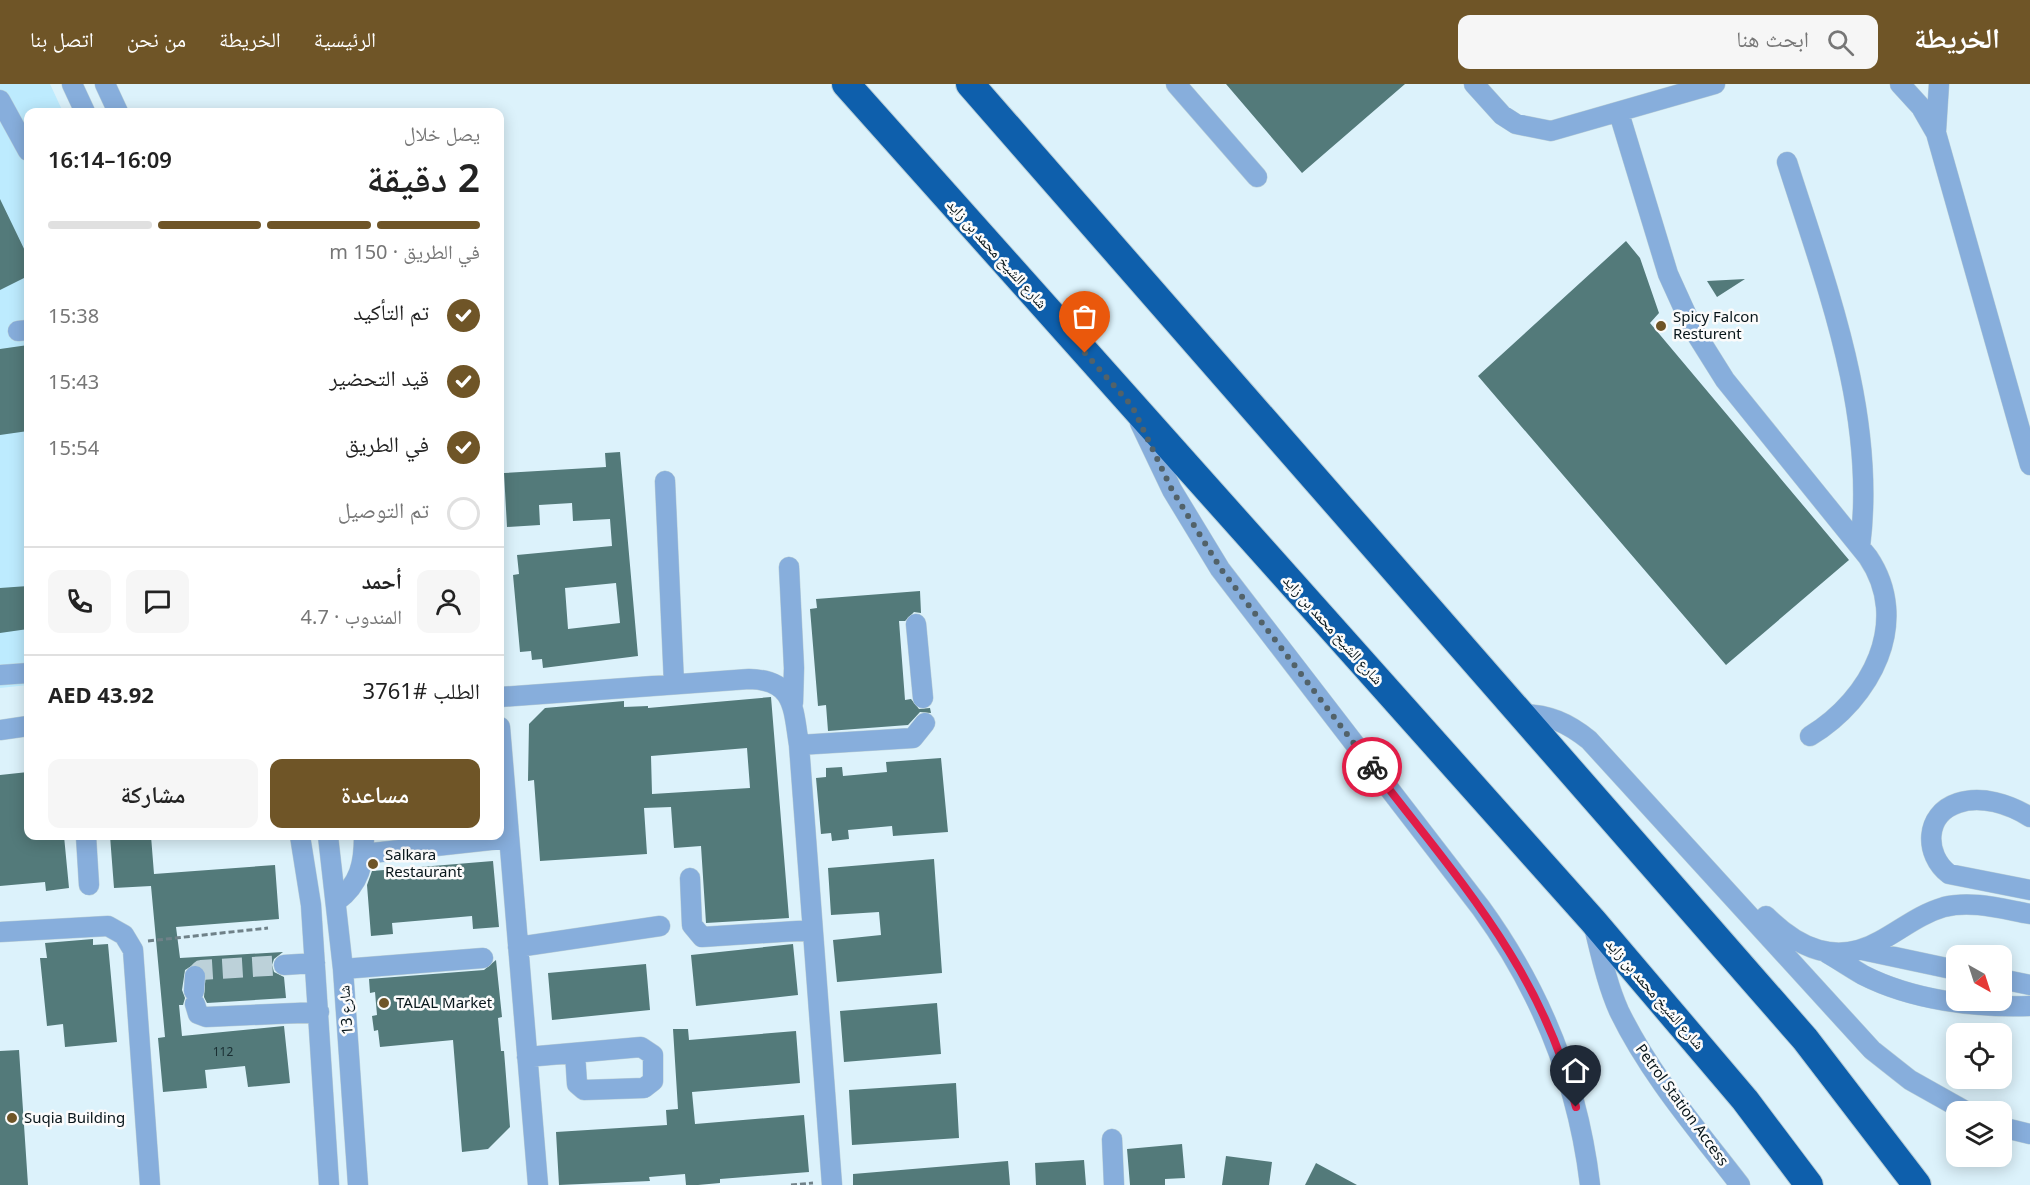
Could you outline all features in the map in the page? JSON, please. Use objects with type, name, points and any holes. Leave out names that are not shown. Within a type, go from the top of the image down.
[{"type":"highway","name":"شارع الشيخ محمد بن زايد","points":[[846,84],[1593,921],[1745,1100],[1809,1185]]},
{"type":"highway","points":[[970,84],[1805,1039],[1917,1185]]},
{"type":"street","points":[[72,84],[83,108]]},
{"type":"street","points":[[105,84],[116,108]]},
{"type":"street","points":[[1176,84],[1257,177]]},
{"type":"street","points":[[1474,84],[1502,115],[1516,124],[1551,131],[1715,84]]},
{"type":"street","points":[[1900,84],[1921,107],[1936,133],[2030,465]]},
{"type":"street","points":[[1936,133],[1939,84]]},
{"type":"street","points":[[0,100],[24,144]]},
{"type":"street","points":[[1619,113],[1668,274],[1693,329],[1725,380],[1860,547],[1875,568],[1885,589],[1886,618],[1881,650],[1868,680],[1837,718],[1810,736]]},
{"type":"street","points":[[1787,162],[1837,321],[1852,387],[1863,478],[1860,547]]},
{"type":"street","points":[[1132,406],[1172,490],[1221,569],[1481,908],[1519,965],[1545,1016],[1562,1058],[1581,1124],[1590,1185]]},
{"type":"street","points":[[665,481],[674,684]]},
{"type":"street","points":[[789,567],[794,668],[793,703],[800,745],[832,1183]]},
{"type":"street","points":[[916,624],[923,698]]},
{"type":"street","points":[[0,675],[24,673]]},
{"type":"street","points":[[504,697],[767,679],[783,688],[793,703]]},
{"type":"street","points":[[1521,714],[1536,714],[1557,719],[1576,729],[1698,857],[1872,1050],[1910,1080],[1947,1101]]},
{"type":"street","points":[[800,745],[913,738],[925,723]]},
{"type":"street","points":[[0,730],[24,727]]},
{"type":"street","points":[[0,742],[24,740]]},
{"type":"street","points":[[504,776],[538,1185]]},
{"type":"street","points":[[2030,817],[2012,807],[1988,801],[1971,800],[1956,803],[1942,812],[1933,824],[1930,840],[1932,855],[1938,866],[1949,874],[2030,890]]},
{"type":"street","points":[[504,838],[509,838]]},
{"type":"street","points":[[86,840],[89,885]]},
{"type":"street","name":"شارع 13","points":[[301,840],[308,879],[315,963],[329,1185]]},
{"type":"street","name":"شارع 13","points":[[329,840],[343,969],[358,1185]]},
{"type":"street","points":[[337,901],[351,890],[357,881],[363,845],[467,840]]},
{"type":"street","points":[[1698,857],[1728,877],[1792,939],[1808,948],[1825,951],[1862,950],[1946,968]]},
{"type":"street","points":[[690,878],[692,925],[702,937],[812,930]]},
{"type":"street","points":[[1862,950],[1929,912],[1947,906],[1987,906],[2030,914]]},
{"type":"street","name":"Petrol Station Access","points":[[1593,921],[1604,971],[1618,1009],[1636,1044],[1740,1185]]},
{"type":"street","points":[[0,932],[108,926],[124,935],[131,946],[135,968],[150,1185]]},
{"type":"street","points":[[518,947],[660,927]]},
{"type":"street","points":[[1825,951],[1863,975],[1900,989],[1968,1003],[2030,1006]]},
{"type":"street","points":[[343,969],[483,958]]},
{"type":"street","points":[[284,965],[315,963]]},
{"type":"street","points":[[2012,981],[2030,985]]},
{"type":"street","points":[[195,990],[198,1014],[206,1017],[319,1012]]},
{"type":"street","points":[[527,1057],[575,1053]]},
{"type":"street","points":[[2012,1130],[2030,1134]]},
{"type":"street","points":[[1112,1140],[1114,1185]]},
{"type":"path","points":[[131,946],[141,941],[268,928]]},
{"type":"path","points":[[791,1185],[832,1183]]},
{"type":"shaded area","points":[[0,84],[50,84],[61,108],[24,108],[24,685],[0,688]]},
{"type":"building","points":[[1226,84],[1405,84],[1302,173]]},
{"type":"building","points":[[0,199],[24,249],[24,278],[0,290]]},
{"type":"building","points":[[1626,241],[1640,258],[1659,313],[1650,323],[1849,560],[1726,665],[1478,376]]},
{"type":"building","points":[[1745,279],[1717,297],[1707,281]]},
{"type":"building","points":[[24,346],[24,432],[0,435],[0,349]]},
{"type":"building","points":[[620,452],[638,656],[543,668],[542,659],[532,660],[531,651],[520,652],[513,575],[519,574],[517,555],[612,546],[610,519],[573,521],[572,503],[539,505],[540,525],[507,527],[504,473],[606,467],[605,453]],"holes":[[[616,583],[620,623],[568,629],[565,588]]]},
{"type":"building","points":[[24,586],[24,630],[0,633],[0,588]]},
{"type":"building","points":[[920,591],[921,613],[914,612],[905,621],[899,621],[905,700],[911,699],[919,709],[930,708],[931,713],[920,712],[908,725],[828,731],[826,705],[818,706],[810,609],[817,608],[816,599]]},
{"type":"building","points":[[771,697],[789,918],[706,923],[701,846],[674,848],[671,807],[644,808],[647,854],[540,861],[534,780],[528,781],[529,724],[545,708],[624,701],[624,707],[648,706],[648,708]],"holes":[[[747,748],[750,788],[652,794],[651,756]]]},
{"type":"building","points":[[941,758],[948,832],[893,836],[892,826],[848,830],[849,839],[832,841],[831,833],[821,834],[816,778],[826,777],[826,768],[842,767],[843,776],[887,772],[886,762]]},
{"type":"building","points":[[24,772],[24,840],[64,840],[69,888],[46,891],[45,882],[0,886],[0,775]]},
{"type":"building","points":[[110,840],[151,840],[154,874],[275,865],[279,919],[176,927],[180,958],[283,952],[274,959],[272,965],[274,972],[284,977],[286,998],[207,1003],[204,997],[206,971],[195,964],[185,970],[182,990],[185,998],[183,1005],[179,1005],[182,1036],[284,1026],[290,1083],[248,1087],[245,1066],[205,1070],[207,1088],[163,1092],[158,1038],[165,1037],[151,886],[114,888]]},
{"type":"building","points":[[934,859],[942,973],[837,982],[833,940],[881,935],[879,912],[831,915],[828,868]]},
{"type":"building","points":[[493,861],[499,927],[473,929],[472,916],[392,923],[393,934],[371,936],[367,885],[372,871]]},
{"type":"building","points":[[93,939],[93,945],[108,944],[117,1042],[65,1047],[63,1024],[47,1026],[40,958],[47,958],[45,943]]},
{"type":"building","points":[[793,944],[798,995],[696,1006],[691,955]]},
{"type":"building","points":[[496,960],[502,1017],[498,1018],[501,1051],[504,1051],[510,1127],[488,1149],[462,1152],[453,1040],[380,1047],[378,1030],[374,1031],[372,1016],[377,1015],[375,992],[370,993],[369,979],[484,970]]},
{"type":"building","points":[[646,964],[650,1010],[552,1020],[548,973]]},
{"type":"building","points":[[937,1003],[941,1054],[844,1062],[840,1011]]},
{"type":"building","points":[[673,1029],[688,1029],[689,1040],[796,1031],[800,1083],[692,1092],[695,1124],[804,1115],[809,1172],[720,1179],[720,1183],[698,1185],[686,1185],[685,1174],[649,1177],[650,1181],[559,1185],[556,1132],[667,1125],[666,1110],[678,1109]]},
{"type":"building","name":"Suqia Building","points":[[19,1050],[28,1185],[0,1185],[0,1051]]},
{"type":"building","points":[[956,1083],[959,1138],[852,1145],[849,1090]]},
{"type":"building","points":[[1182,1144],[1185,1178],[1165,1179],[1165,1185],[1130,1185],[1127,1149]]},
{"type":"building","points":[[1226,1156],[1272,1162],[1269,1185],[1222,1185]]},
{"type":"building","points":[[1084,1160],[1086,1185],[1036,1185],[1035,1163]]},
{"type":"building","points":[[1008,1161],[1010,1185],[853,1185],[853,1174]]},
{"type":"building","points":[[1316,1163],[1357,1185],[1305,1185]]},
{"type":"tunnel","points":[[195,976],[201,970],[284,965]]},
{"type":"way so far","points":[[1085,353],[1132,406],[1172,490],[1247,607],[1372,767]]},
{"type":"place","name":"Spicy Falcon Resturent","points":[[1661,326]]},
{"type":"place","name":"Salkara Restaurant","points":[[373,864]]},
{"type":"place","name":"TALAL Market","points":[[384,1003]]},
{"type":"place","name":"Suqia Building","points":[[12,1118]]},
{"type":"route","points":[[1372,767],[1501,935],[1535,995],[1549,1026],[1562,1058],[1576,1107]]}]
